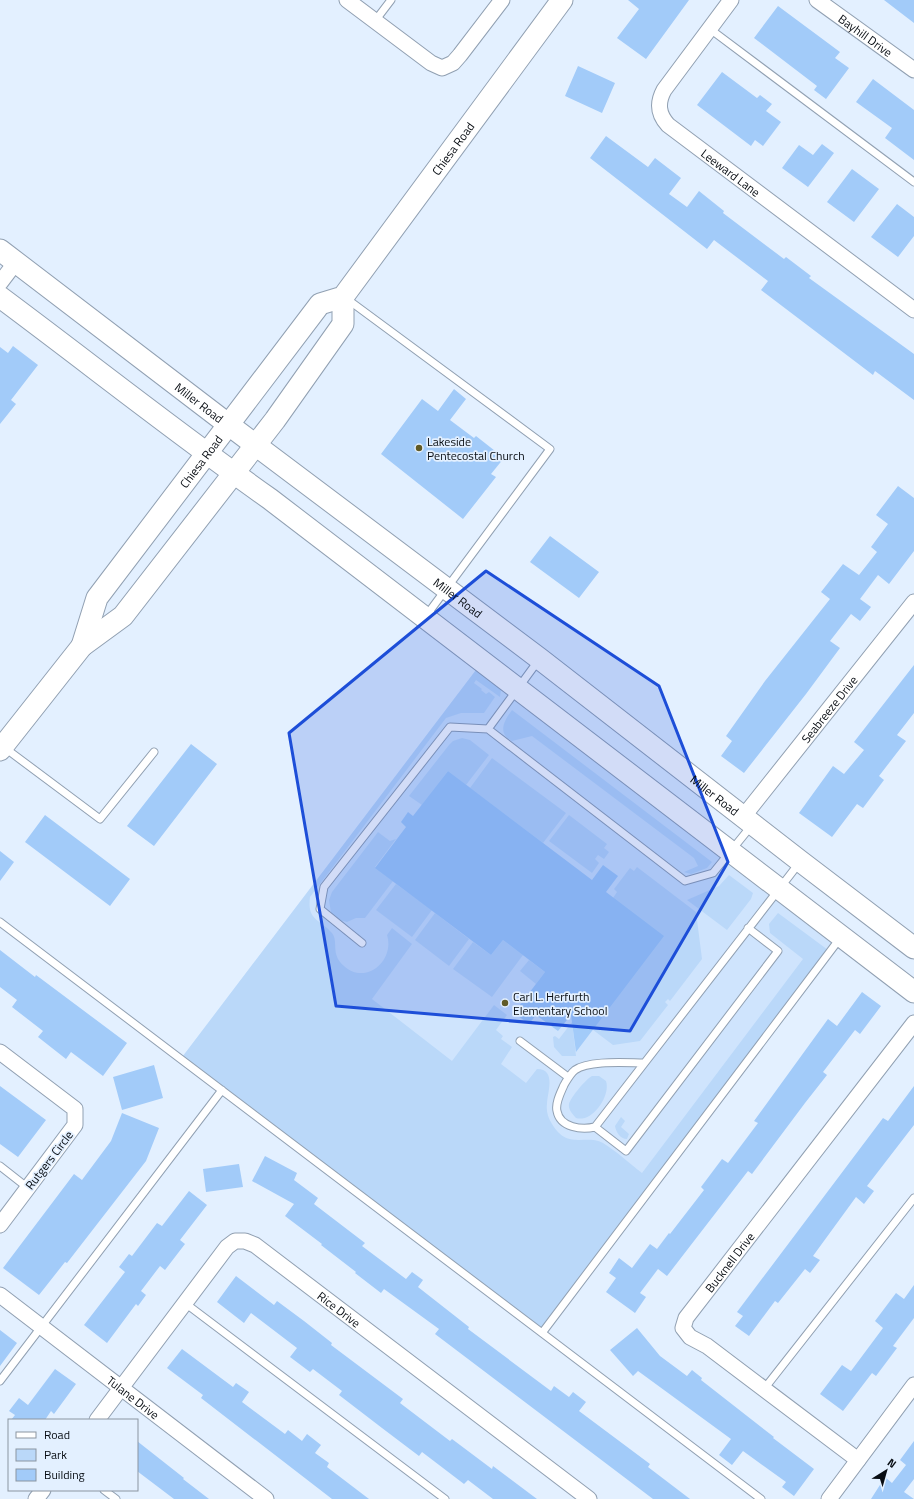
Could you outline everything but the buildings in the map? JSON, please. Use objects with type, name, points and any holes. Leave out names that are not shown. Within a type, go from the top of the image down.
[{"type":"main road","name":"Chiesa Road","points":[[1,748],[82,646],[123,616],[275,420],[343,324],[343,297],[562,0]]},
{"type":"main road","name":"Miller Road","points":[[8,256],[255,445],[540,659],[914,948]]},
{"type":"main road","points":[[0,297],[106,375],[207,454],[517,688],[914,992]]},
{"type":"main road","name":"Chiesa Road","points":[[82,646],[97,598],[320,304],[343,297]]},
{"type":"street","points":[[347,0],[431,63],[442,68],[453,63],[502,0]]},
{"type":"street","name":"Leeward Lane","points":[[731,0],[661,97],[659,105],[663,120],[914,310]]},
{"type":"street","name":"Bayhill Drive","points":[[817,0],[914,70]]},
{"type":"street","points":[[0,283],[8,256]]},
{"type":"street","name":"Seabreeze Drive","points":[[748,821],[914,602]]},
{"type":"street","name":"Bucknell Drive","points":[[858,1460],[707,1346],[690,1338],[683,1328],[686,1318],[914,1023]]},
{"type":"street","name":"Rutgers Circle","points":[[0,1052],[75,1109],[75,1125],[0,1225]]},
{"type":"street","name":"Rice Drive","points":[[98,1419],[227,1248],[235,1241],[245,1241],[255,1245],[589,1499]]},
{"type":"street","name":"Tulane Drive","points":[[0,1295],[266,1499]]},
{"type":"street","points":[[829,1499],[914,1385]]},
{"type":"street","points":[[36,1499],[42,1491]]},
{"type":"lane","points":[[375,21],[391,0]]},
{"type":"lane","points":[[710,29],[914,182]]},
{"type":"lane","points":[[343,297],[550,449],[425,618]]},
{"type":"lane","points":[[488,729],[540,659]]},
{"type":"lane","points":[[362,943],[320,909],[324,887],[450,727],[488,729],[685,882],[714,873],[730,852],[748,821]]},
{"type":"lane","points":[[1,748],[100,819],[154,752]]},
{"type":"lane","points":[[644,1063],[586,1065],[575,1070],[568,1078],[559,1095],[557,1111],[562,1120],[569,1126],[586,1129],[595,1127],[800,861]]},
{"type":"lane","points":[[0,922],[761,1499]]},
{"type":"lane","points":[[595,1127],[626,1151],[778,951],[748,928]]},
{"type":"lane","points":[[542,1333],[841,937]]},
{"type":"lane","points":[[520,1041],[568,1078]]},
{"type":"lane","points":[[0,1381],[222,1090]]},
{"type":"lane","points":[[0,1166],[28,1188]]},
{"type":"lane","points":[[764,1389],[914,1198]]},
{"type":"lane","points":[[185,1302],[445,1499]]},
{"type":"lane","points":[[105,1491],[116,1499]]},
{"type":"highlighted area","points":[[486,571],[659,686],[728,862],[630,1031],[336,1006],[289,733]]},
{"type":"shaded area","name":"Carl L. Herfurth Elementary School","points":[[476,670],[834,942],[541,1328],[183,1056]]},
{"type":"green space","points":[[476,670],[501,689],[500,697],[476,680],[474,683],[482,689],[481,690],[486,694],[489,692],[495,697],[484,713],[461,713],[446,718],[310,897],[310,911],[312,915],[332,933],[335,940],[337,957],[344,966],[352,971],[361,973],[369,972],[383,961],[387,953],[387,935],[392,928],[412,944],[372,999],[452,1061],[494,1005],[507,1015],[496,1030],[503,1036],[501,1039],[512,1047],[501,1064],[526,1083],[537,1069],[543,1070],[547,1073],[550,1082],[547,1112],[548,1117],[558,1132],[564,1137],[570,1139],[590,1140],[603,1143],[618,1153],[642,1173],[803,959],[770,933],[769,924],[778,913],[828,950],[541,1328],[183,1056]]},
{"type":"green space","points":[[512,710],[712,862],[707,868],[691,874],[684,872],[698,866],[694,858],[532,736],[512,741],[507,738],[503,731],[503,727]]},
{"type":"green space","points":[[462,738],[470,740],[489,755],[466,785],[448,771],[422,805],[409,796],[449,745],[453,741]]},
{"type":"green space","points":[[492,758],[566,813],[543,843],[470,788]]},
{"type":"green space","points":[[569,815],[607,844],[604,848],[609,852],[604,859],[598,855],[595,859],[599,863],[592,873],[549,841]]},
{"type":"green space","points":[[378,832],[390,841],[396,839],[375,867],[393,881],[365,918],[356,918],[347,922],[339,920],[331,913],[329,900],[332,892]]},
{"type":"green space","points":[[637,867],[696,912],[702,959],[670,1001],[668,999],[665,1002],[668,1005],[640,1041],[613,1045],[580,1020],[613,898],[617,892],[614,889],[630,868],[634,871]]},
{"type":"green space","points":[[729,875],[753,893],[751,899],[727,930],[687,900],[719,886]]},
{"type":"green space","points":[[396,884],[432,910],[412,937],[376,910]]},
{"type":"green space","points":[[435,913],[469,939],[449,966],[415,940]]},
{"type":"green space","points":[[503,940],[523,955],[492,997],[453,969],[473,942],[491,955]]},
{"type":"green space","points":[[529,960],[545,972],[536,984],[520,971]]},
{"type":"green space","points":[[572,1022],[576,1056],[562,1056],[554,1047],[553,1037],[555,1036],[559,1039]]},
{"type":"green space","points":[[592,1076],[599,1076],[606,1081],[606,1094],[599,1107],[594,1112],[582,1118],[576,1118],[570,1110],[569,1104],[579,1088]]},
{"type":"green space","points":[[621,1117],[625,1121],[621,1127],[629,1134],[627,1139],[617,1133],[615,1126]]},
{"type":"place","name":"Lakeside Pentecostal Church","points":[[419,448]]},
{"type":"place","name":"Carl L. Herfurth Elementary School","points":[[505,1003]]}]
